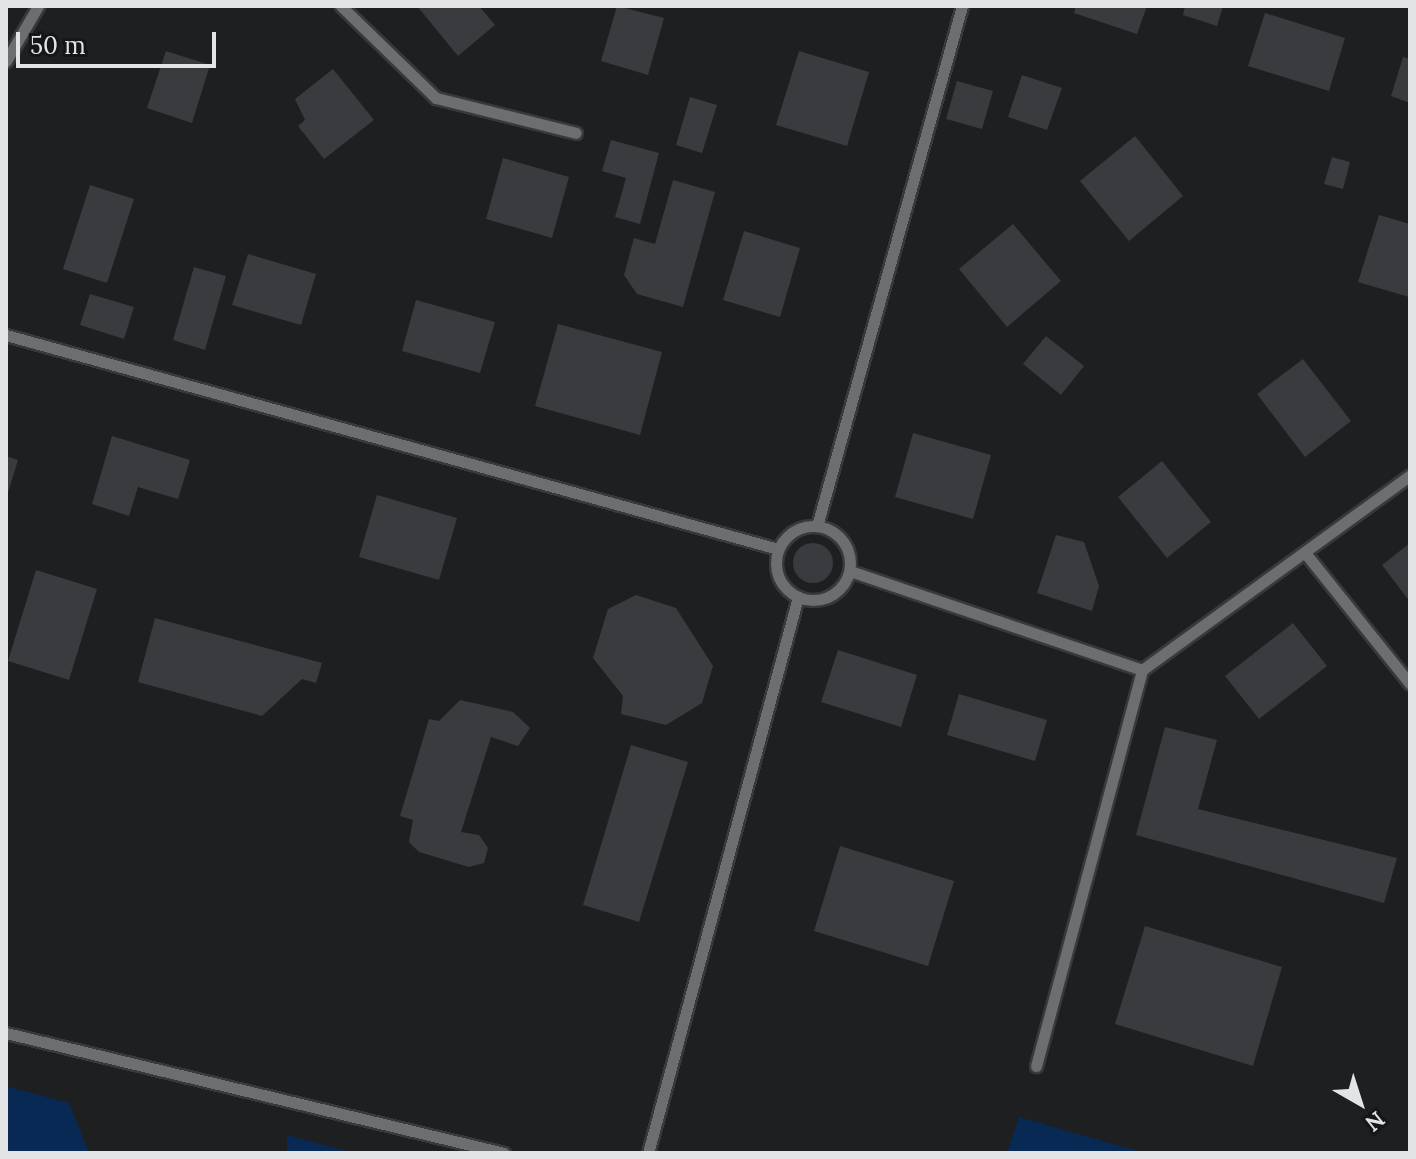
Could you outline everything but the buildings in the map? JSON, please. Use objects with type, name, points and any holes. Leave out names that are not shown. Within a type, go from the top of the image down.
[{"type":"lane","points":[[6,61],[38,6]]},
{"type":"lane","points":[[341,6],[436,98],[576,133]]},
{"type":"lane","points":[[817,526],[962,6]]},
{"type":"lane","points":[[6,335],[778,549]]},
{"type":"lane","points":[[1036,1066],[1142,670],[1306,554],[1410,475]]},
{"type":"lane","points":[[817,526],[836,533],[849,550],[850,571],[830,596],[798,597],[780,577],[778,549],[801,528],[817,526]]},
{"type":"lane","points":[[1306,554],[1410,684]]},
{"type":"lane","points":[[850,571],[1142,670]]},
{"type":"lane","points":[[648,1153],[798,597]]},
{"type":"lane","points":[[6,1033],[504,1153]]},
{"type":"shaded area","points":[[6,1086],[69,1103],[89,1153],[6,1153]]},
{"type":"shaded area","points":[[1019,1117],[1144,1153],[1007,1153]]},
{"type":"shaded area","points":[[287,1135],[353,1153],[287,1153]]}]
